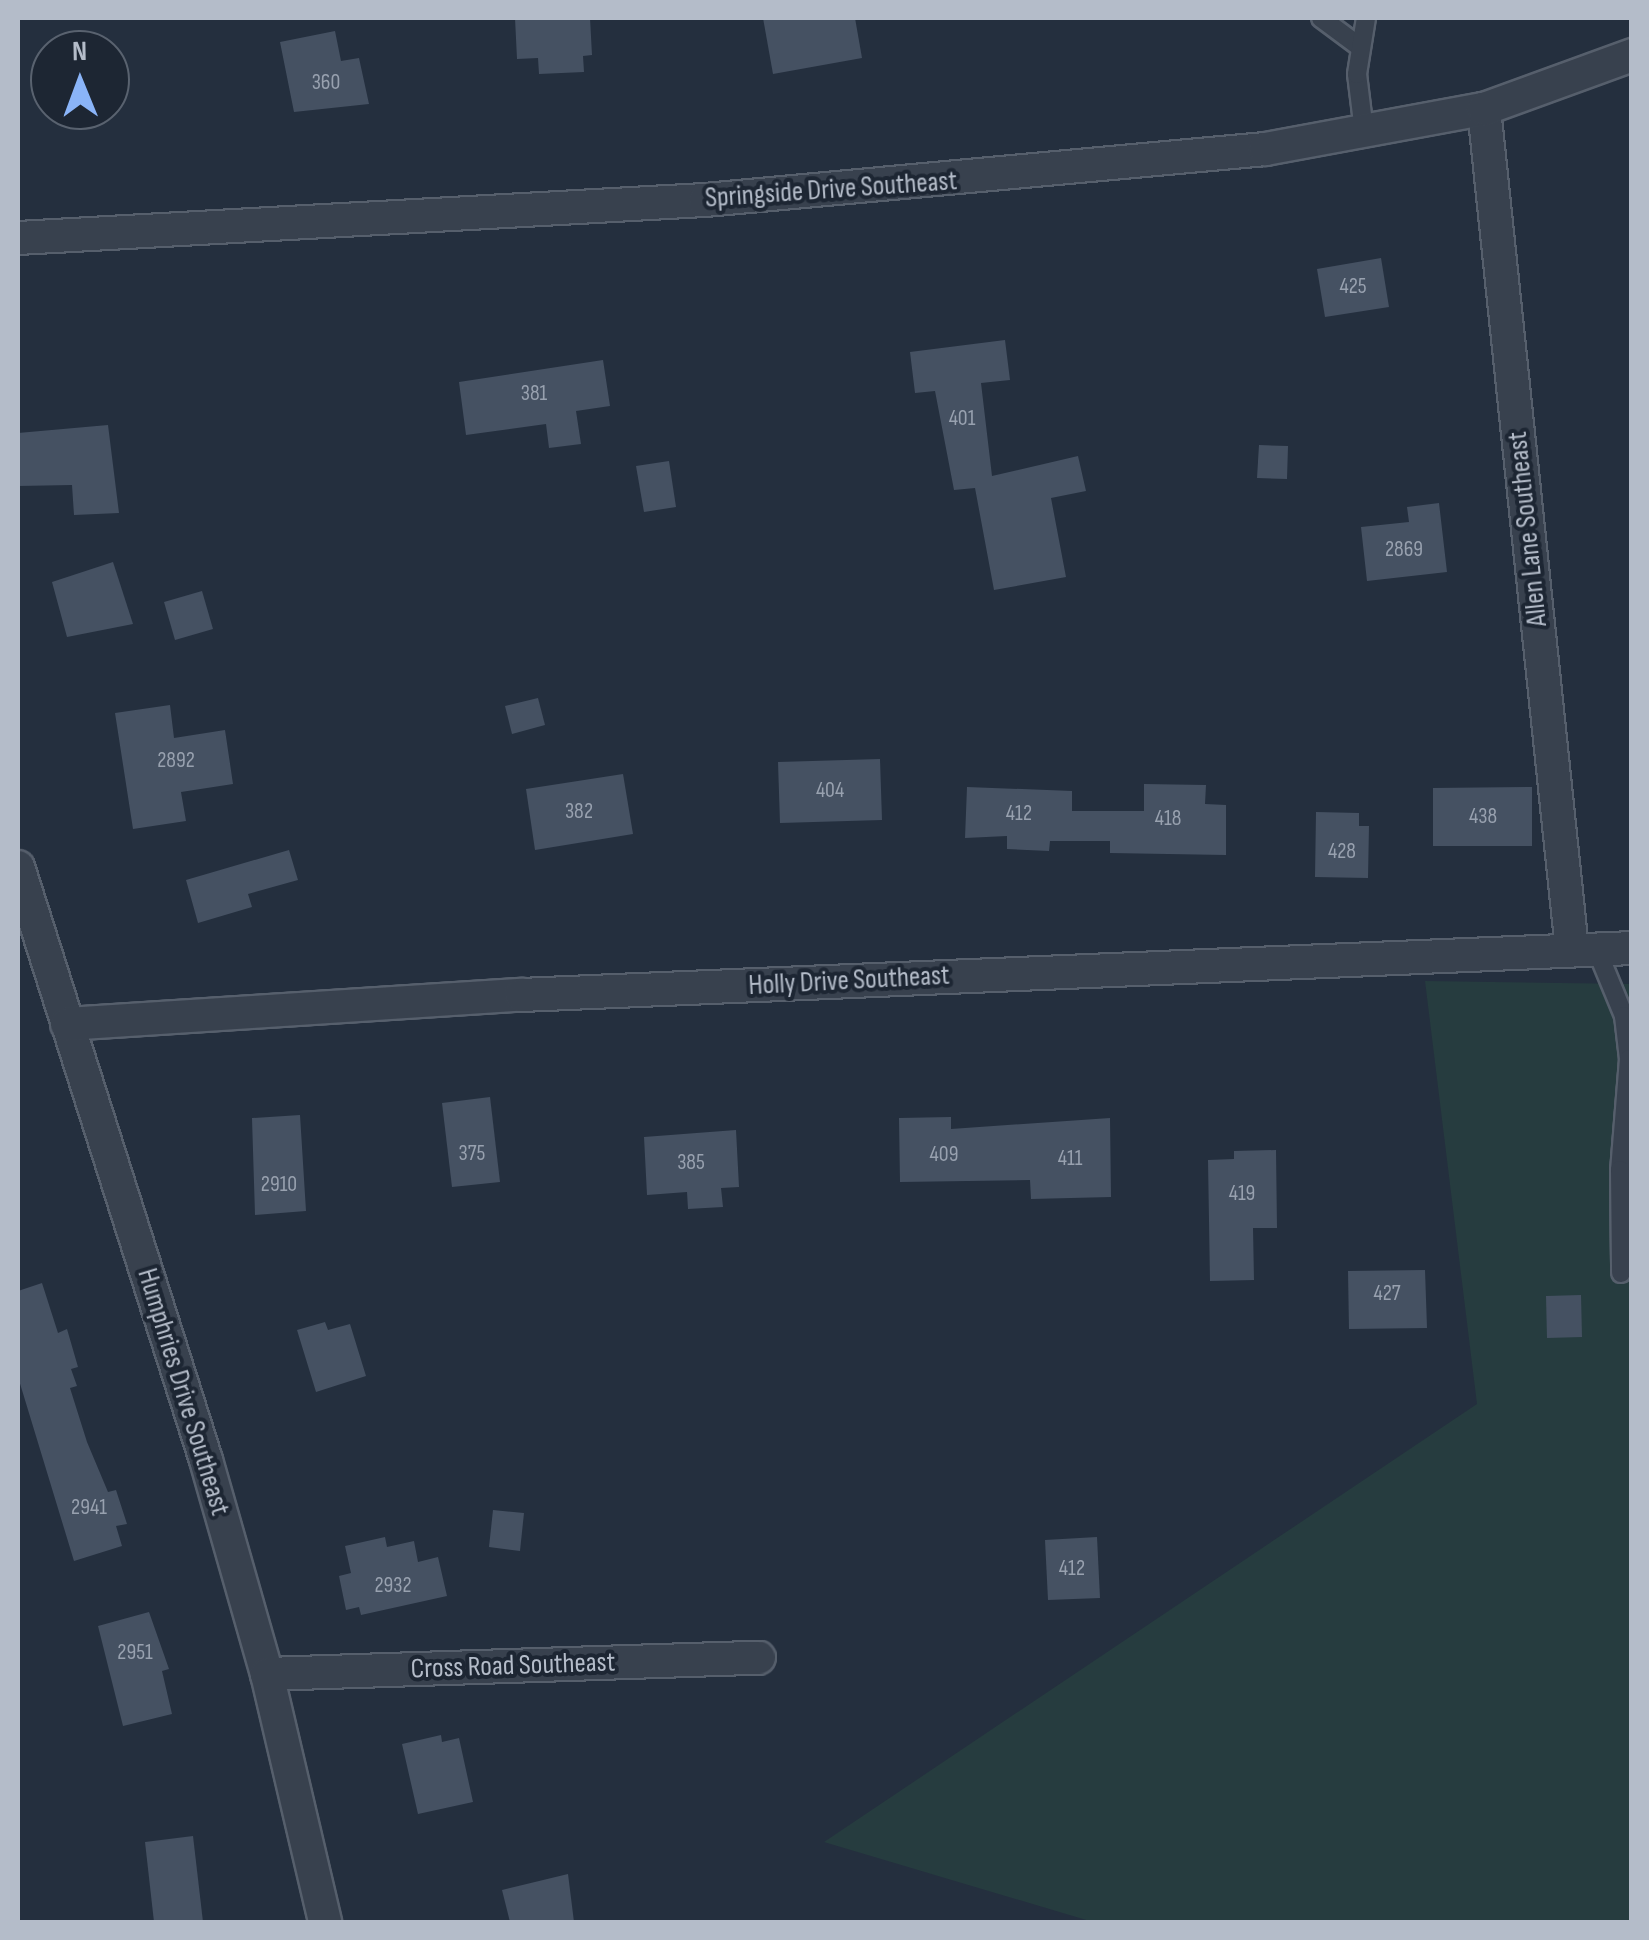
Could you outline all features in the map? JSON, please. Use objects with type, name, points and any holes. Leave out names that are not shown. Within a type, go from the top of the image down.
[{"type":"street","name":"Springside Drive Southeast","points":[[18,238],[962,180],[1265,149],[1484,109],[1632,55]]},
{"type":"street","name":"Allen Lane Southeast","points":[[1484,109],[1584,949]]},
{"type":"street","name":"Humphries Drive Southeast","points":[[18,867],[267,1674],[325,1922]]},
{"type":"street","name":"Holly Drive Southeast","points":[[68,1024],[541,994],[1632,948]]},
{"type":"street","name":"Cross Road Southeast","points":[[267,1674],[759,1658]]},
{"type":"lane","points":[[1321,18],[1360,46]]},
{"type":"lane","points":[[1364,131],[1360,46],[1366,18]]},
{"type":"lane","points":[[1584,949],[1624,1016],[1630,1059],[1620,1170],[1621,1273]]},
{"type":"green space","points":[[1425,981],[1631,984],[1631,1922],[1093,1922],[824,1842],[1477,1404]]},
{"type":"building","points":[[515,18],[590,18],[592,55],[583,56],[584,72],[539,74],[538,58],[517,59]]},
{"type":"building","points":[[763,18],[855,18],[862,58],[773,74]]},
{"type":"building","points":[[335,31],[341,61],[359,58],[369,104],[294,112],[280,42]]},
{"type":"building","points":[[1381,258],[1389,307],[1325,317],[1317,269]]},
{"type":"building","points":[[1005,340],[1010,380],[981,383],[992,476],[1078,456],[1086,491],[1051,498],[1066,577],[994,590],[975,488],[954,490],[935,391],[915,393],[910,352]]},
{"type":"building","points":[[603,360],[610,406],[576,411],[581,444],[549,448],[546,424],[466,435],[459,382]]},
{"type":"building","points":[[108,425],[119,513],[74,515],[72,485],[18,486],[18,433]]},
{"type":"building","points":[[1259,445],[1288,446],[1287,479],[1257,478]]},
{"type":"building","points":[[669,461],[676,507],[644,512],[636,466]]},
{"type":"building","points":[[1439,503],[1447,572],[1367,581],[1361,527],[1409,522],[1407,507]]},
{"type":"building","points":[[113,562],[133,624],[67,637],[52,582]]},
{"type":"building","points":[[202,591],[213,629],[175,640],[164,602]]},
{"type":"building","points":[[538,698],[545,725],[512,734],[505,706]]},
{"type":"building","points":[[170,705],[174,738],[225,730],[233,784],[181,792],[186,821],[133,829],[115,713]]},
{"type":"building","points":[[880,759],[882,820],[780,823],[778,762]]},
{"type":"building","points":[[623,774],[633,834],[535,850],[526,789]]},
{"type":"building","points":[[1144,784],[1206,785],[1205,804],[1226,805],[1226,855],[1110,853],[1110,841],[1050,841],[1049,851],[1007,849],[1007,836],[965,838],[967,787],[1072,791],[1072,811],[1144,811]]},
{"type":"building","points":[[1532,787],[1532,846],[1433,846],[1433,788]]},
{"type":"building","points":[[1316,812],[1359,813],[1359,826],[1369,826],[1368,878],[1315,877]]},
{"type":"building","points":[[289,850],[298,880],[248,894],[252,907],[198,923],[186,880]]},
{"type":"building","points":[[490,1097],[500,1182],[452,1187],[442,1103]]},
{"type":"building","points":[[300,1115],[306,1211],[255,1215],[252,1118]]},
{"type":"building","points":[[951,1117],[951,1129],[1110,1118],[1111,1197],[1031,1199],[1030,1180],[900,1182],[899,1118]]},
{"type":"building","points":[[736,1130],[739,1187],[721,1188],[723,1207],[688,1209],[687,1192],[647,1195],[644,1137]]},
{"type":"building","points":[[1276,1150],[1277,1228],[1253,1228],[1254,1280],[1210,1281],[1208,1160],[1234,1159],[1234,1151]]},
{"type":"building","points":[[1425,1270],[1427,1328],[1349,1329],[1348,1271]]},
{"type":"building","points":[[42,1283],[58,1333],[67,1329],[78,1367],[71,1369],[77,1386],[70,1388],[87,1442],[108,1492],[116,1490],[127,1524],[116,1526],[122,1546],[74,1561],[18,1377],[18,1291]]},
{"type":"building","points":[[1581,1295],[1582,1337],[1547,1338],[1546,1296]]},
{"type":"building","points":[[325,1322],[328,1330],[350,1324],[366,1376],[316,1392],[297,1330]]},
{"type":"building","points":[[493,1510],[524,1513],[520,1551],[489,1547]]},
{"type":"building","points":[[385,1537],[387,1547],[414,1541],[418,1562],[438,1557],[447,1596],[361,1615],[359,1607],[346,1610],[339,1576],[351,1573],[345,1546]]},
{"type":"building","points":[[1097,1537],[1100,1598],[1048,1600],[1045,1540]]},
{"type":"building","points":[[149,1612],[169,1669],[162,1671],[172,1714],[123,1726],[98,1626]]},
{"type":"building","points":[[441,1735],[442,1742],[459,1738],[473,1802],[418,1814],[402,1744]]},
{"type":"building","points":[[193,1836],[203,1922],[154,1922],[145,1842]]},
{"type":"building","points":[[568,1874],[574,1922],[510,1922],[502,1890]]}]
